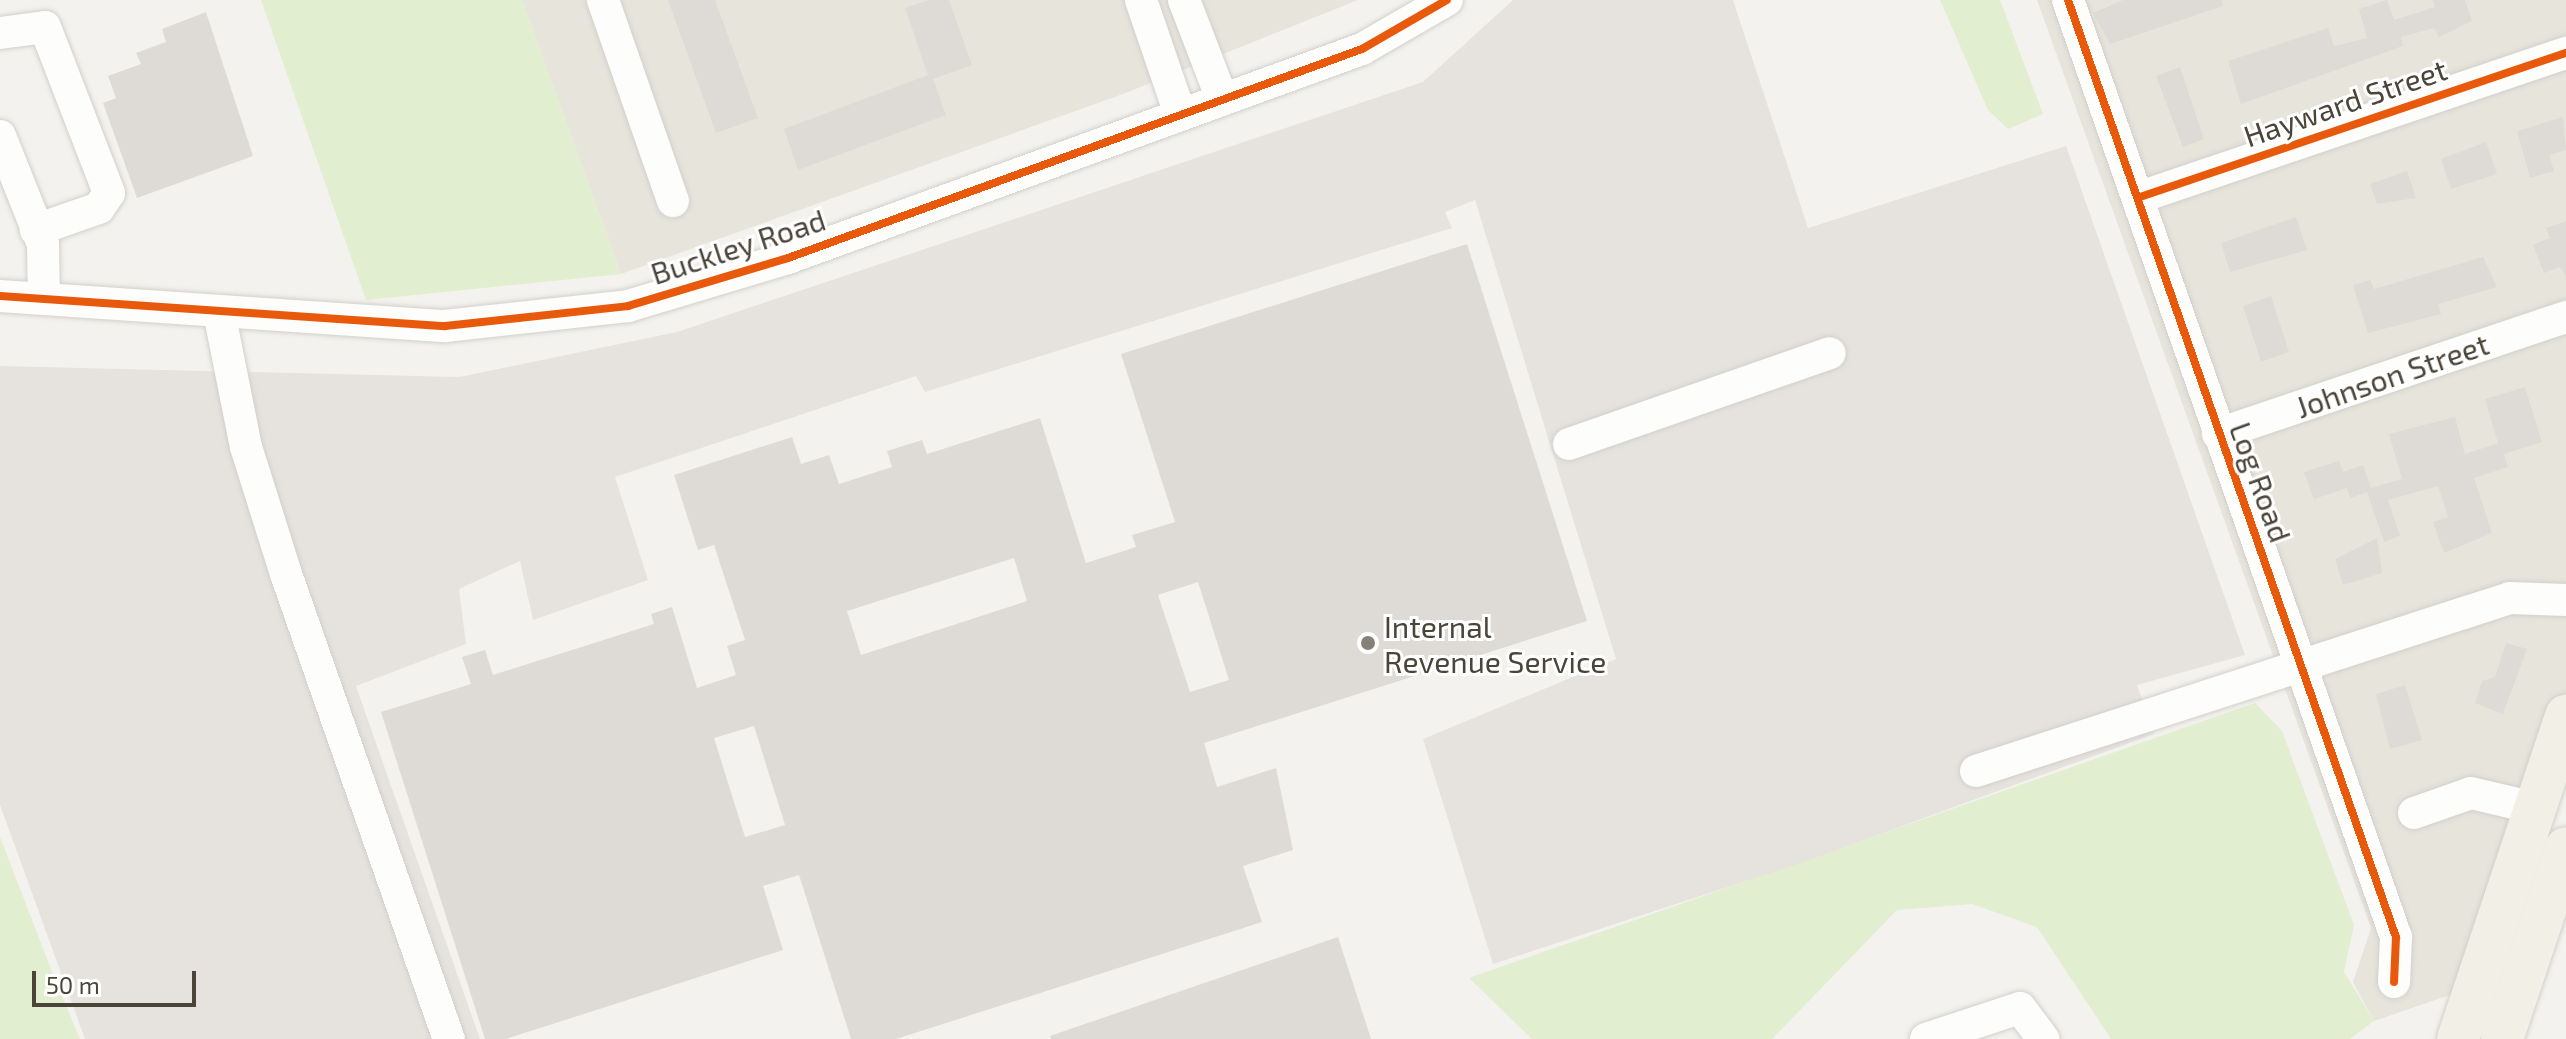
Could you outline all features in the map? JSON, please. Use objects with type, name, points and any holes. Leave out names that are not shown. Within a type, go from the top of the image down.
[{"type":"main road","points":[[2458,1039],[2566,716]]},
{"type":"main road","points":[[2502,1039],[2566,848]]},
{"type":"main road","points":[[2447,1039],[2476,986]]},
{"type":"street","points":[[603,0],[673,201]]},
{"type":"street","points":[[1141,0],[1180,114]]},
{"type":"street","points":[[1184,0],[1222,99]]},
{"type":"street","name":"Buckley Road","points":[[0,296],[445,326],[628,306],[773,263],[1362,49],[1447,0]]},
{"type":"street","name":"Log Road","points":[[2068,0],[2140,197],[2218,434],[2301,660],[2396,937],[2394,982]]},
{"type":"street","points":[[0,33],[45,27],[109,193],[99,208],[36,230]]},
{"type":"street","name":"Hayward Street","points":[[2140,197],[2566,53]]},
{"type":"street","points":[[0,136],[36,230],[44,299]]},
{"type":"street","points":[[219,312],[246,447],[286,574],[449,1039]]},
{"type":"street","name":"Johnson Street","points":[[2218,434],[2566,317]]},
{"type":"street","points":[[1569,444],[1830,353]]},
{"type":"street","points":[[1976,771],[2301,660],[2510,598],[2566,600]]},
{"type":"street","points":[[2414,813],[2471,793],[2535,808]]},
{"type":"street","points":[[1926,1039],[2020,1008],[2043,1039]]},
{"type":"shaded area","points":[[522,0],[1358,0],[1123,94],[621,274]]},
{"type":"shaded area","points":[[1513,0],[1733,0],[1808,228],[2066,146],[2245,655],[2137,685],[2154,734],[1801,863],[1493,964],[1423,739],[1616,659],[1475,200],[1445,212],[1452,228],[925,392],[916,376],[615,477],[648,580],[533,620],[520,561],[459,589],[466,644],[356,686],[480,1039],[85,1039],[0,805],[0,366],[459,377],[677,332],[1423,82]]},
{"type":"shaded area","points":[[2037,0],[2566,0],[2566,716],[2476,986],[2374,1021],[2353,982],[2371,928]]},
{"type":"green space","points":[[261,0],[522,0],[621,274],[366,300]]},
{"type":"green space","points":[[1940,0],[2000,0],[2043,114],[2008,129],[1988,110]]},
{"type":"green space","points":[[2255,703],[2282,731],[2354,925],[2344,972],[2374,1021],[2350,1039],[2111,1039],[2037,927],[1972,904],[1897,910],[1772,1039],[1532,1039],[1469,978]]},
{"type":"green space","points":[[0,837],[56,982],[80,1039],[0,1039]]},
{"type":"building","points":[[668,0],[715,0],[758,118],[716,133]]},
{"type":"building","points":[[929,0],[949,0],[972,65],[933,79],[946,115],[798,170],[784,129],[928,75],[905,8]]},
{"type":"building","points":[[2123,0],[2222,0],[2223,6],[2110,44],[2093,13]]},
{"type":"building","points":[[2387,0],[2394,20],[2435,7],[2433,0],[2465,0],[2472,21],[2439,37],[2434,28],[2401,37],[2403,46],[2241,104],[2228,61],[2328,28],[2334,46],[2367,38],[2359,9]]},
{"type":"building","points":[[206,12],[253,156],[137,198],[103,103],[116,98],[108,76],[141,64],[136,53],[166,42],[162,29]]},
{"type":"building","points":[[2180,67],[2204,139],[2183,147],[2156,76]]},
{"type":"building","points":[[2563,117],[2566,150],[2549,155],[2554,171],[2530,178],[2517,131]]},
{"type":"building","points":[[2486,142],[2497,174],[2451,189],[2441,159]]},
{"type":"building","points":[[2407,171],[2416,198],[2377,204],[2370,184]]},
{"type":"building","points":[[2296,217],[2307,250],[2230,272],[2221,243]]},
{"type":"building","points":[[2566,221],[2566,276],[2560,267],[2544,273],[2533,245],[2550,238],[2546,228]]},
{"type":"building","name":"Internal Revenue Service","points":[[1467,244],[1587,621],[1204,743],[1217,787],[1276,768],[1293,850],[1243,866],[1262,922],[896,1039],[851,1039],[799,875],[763,886],[783,950],[506,1039],[485,1039],[381,712],[471,684],[462,657],[485,650],[493,675],[654,624],[651,614],[672,607],[697,688],[736,675],[727,646],[745,640],[714,545],[698,550],[674,475],[792,437],[801,464],[829,455],[839,484],[892,467],[887,451],[922,440],[927,454],[1040,418],[1086,563],[1136,547],[1132,535],[1175,522],[1121,354]],"holes":[[[1014,558],[1027,601],[861,655],[847,611]],[[1198,582],[1229,680],[1190,692],[1158,595]],[[754,726],[785,825],[745,837],[714,738]]]},
{"type":"building","points":[[2483,257],[2497,287],[2438,304],[2441,314],[2368,333],[2353,285],[2370,280],[2374,289]]},
{"type":"building","points":[[2271,296],[2289,352],[2261,362],[2243,306]]},
{"type":"building","points":[[2525,387],[2542,442],[2504,454],[2508,467],[2474,478],[2492,533],[2444,553],[2433,522],[2448,517],[2438,486],[2388,500],[2400,536],[2384,542],[2367,492],[2350,498],[2347,488],[2314,499],[2304,472],[2339,461],[2343,472],[2363,465],[2371,488],[2402,479],[2389,434],[2455,417],[2465,454],[2498,443],[2485,399]]},
{"type":"building","points":[[2377,538],[2382,573],[2343,585],[2335,559]]},
{"type":"building","points":[[2506,643],[2527,649],[2503,714],[2475,703],[2482,681],[2495,677]]},
{"type":"building","points":[[2405,685],[2422,740],[2390,749],[2376,694]]},
{"type":"building","points":[[1338,937],[1371,1039],[1051,1039],[1050,1036]]},
{"type":"cycle path","points":[[0,296],[445,326],[628,306],[788,258],[1362,49],[1447,0]]},
{"type":"cycle path","points":[[2068,0],[2396,937],[2394,982]]},
{"type":"cycle path","points":[[2140,197],[2566,53]]},
{"type":"place","name":"Internal Revenue Service","points":[[1368,643]]}]
